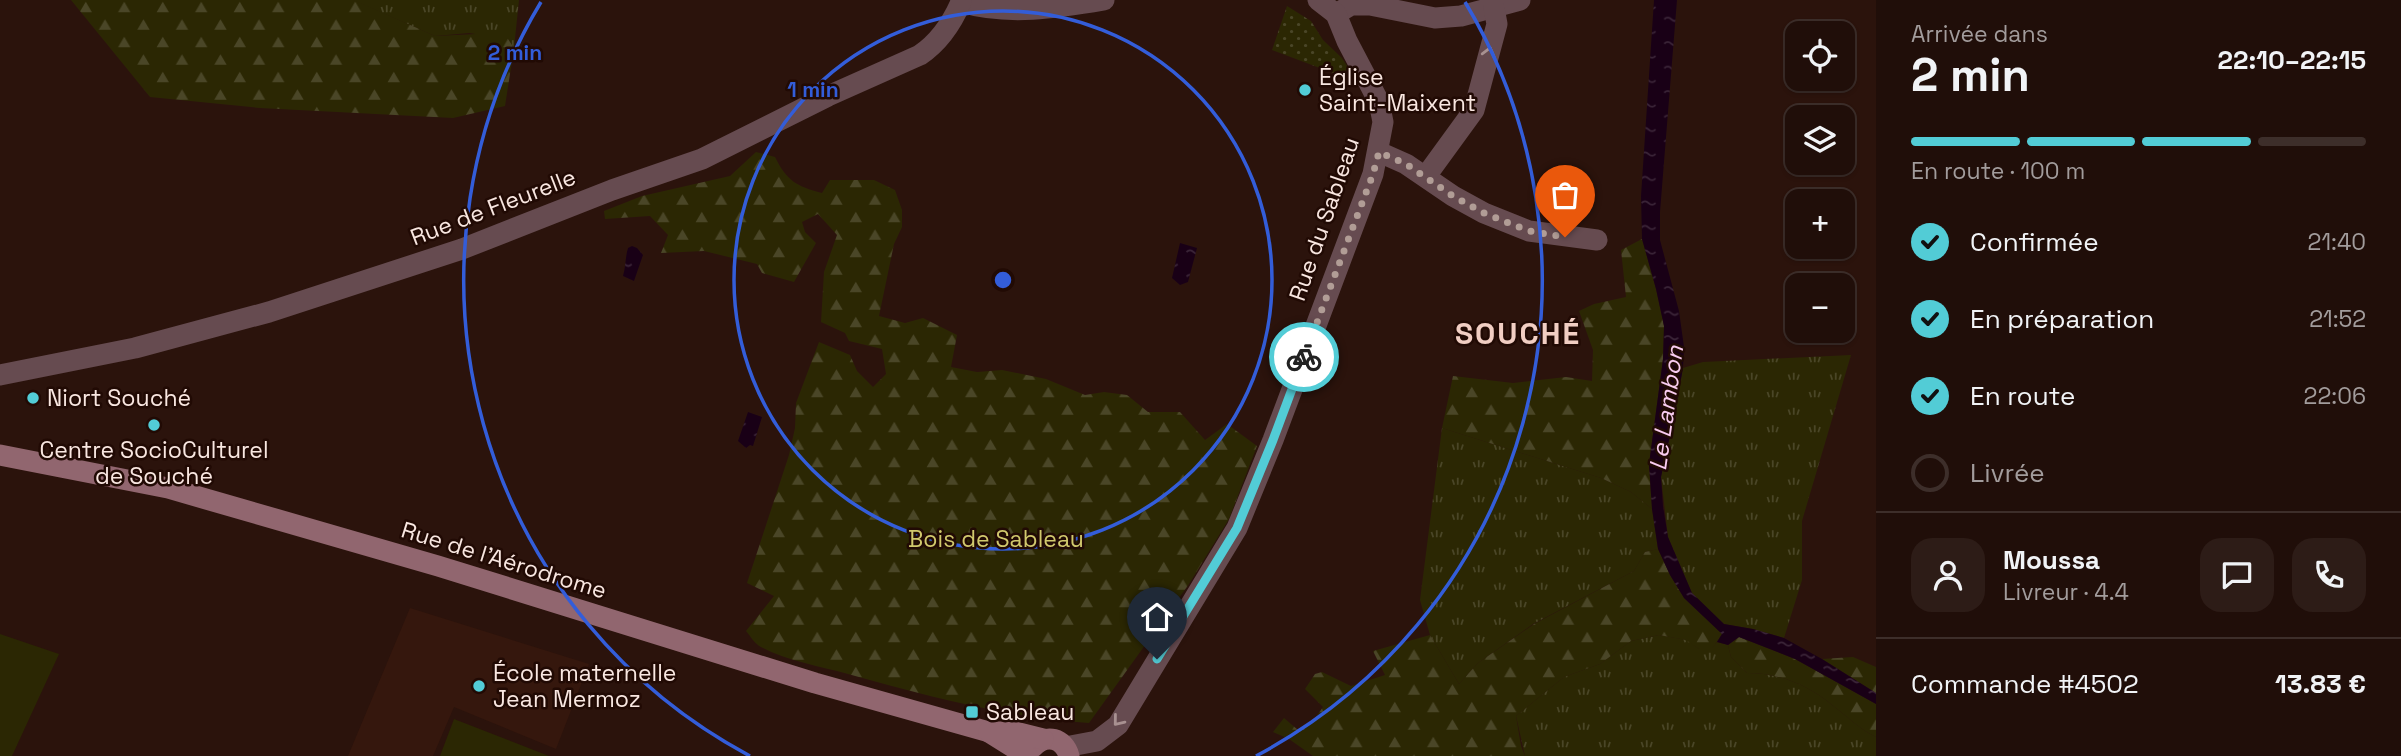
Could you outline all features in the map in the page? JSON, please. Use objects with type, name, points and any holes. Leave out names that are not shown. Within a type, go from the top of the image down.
[{"type":"street","points":[[961,1],[984,9],[1004,10],[1104,0]]},
{"type":"street","points":[[1318,0],[1336,14],[1352,5],[1370,5],[1435,18],[1461,16],[1520,0]]},
{"type":"street","name":"Rue de Fleurelle","points":[[0,376],[135,348],[270,312],[462,249],[611,190],[702,159],[828,96],[920,55],[938,41],[957,13],[961,1]]},
{"type":"street","points":[[1426,176],[1474,110],[1497,24],[1494,8]]},
{"type":"street","name":"Rue du Sableau","points":[[1071,753],[1097,741],[1118,724],[1237,528],[1373,174],[1383,122],[1379,102],[1336,14]]},
{"type":"street","points":[[1379,152],[1406,164],[1484,213],[1529,231],[1597,240]]},
{"type":"street","name":"Rue de l'Aérodrome","points":[[0,455],[167,488],[438,566],[815,683],[989,732],[1014,732],[1033,751],[1056,739],[1071,753]]},
{"type":"shaded area","name":"École maternelle Jean Mermoz","points":[[410,608],[589,664],[556,749],[454,707],[433,756],[348,756]]},
{"type":"green space","points":[[71,0],[354,0],[435,36],[498,33],[508,39],[514,48],[505,106],[453,118],[260,108],[150,97]]},
{"type":"green space","points":[[353,0],[519,0],[514,48],[508,39],[469,33],[435,36]]},
{"type":"green space","points":[[1287,6],[1311,21],[1323,40],[1342,58],[1357,82],[1272,50]]},
{"type":"green space","name":"Bois de Sableau","points":[[756,152],[775,157],[793,181],[822,193],[830,180],[874,180],[895,190],[902,210],[902,227],[894,244],[879,316],[905,323],[923,318],[957,335],[951,367],[977,372],[1002,370],[1046,379],[1085,395],[1104,392],[1127,395],[1148,412],[1180,412],[1205,440],[1227,424],[1257,446],[1229,519],[1189,584],[1089,723],[967,705],[803,663],[761,647],[746,631],[774,596],[747,583],[789,455],[795,428],[796,403],[819,342],[850,355],[857,371],[873,387],[886,374],[882,349],[849,341],[845,333],[821,322],[824,272],[837,235],[818,214],[802,222],[805,232],[816,243],[794,282],[762,273],[757,264],[704,251],[661,253],[668,235],[650,216],[605,219],[604,211],[642,196],[730,176]]},
{"type":"green space","points":[[1642,239],[1664,326],[1663,359],[1649,464],[1652,509],[1631,492],[1601,478],[1442,428],[1453,376],[1513,383],[1566,377],[1592,381],[1593,350],[1579,311],[1594,304],[1626,297],[1621,250]]},
{"type":"green space","points":[[1851,355],[1802,521],[1802,580],[1784,638],[1724,624],[1692,593],[1668,537],[1661,477],[1683,368],[1703,362]]},
{"type":"green space","points":[[1442,428],[1601,478],[1631,492],[1652,509],[1658,549],[1645,552],[1634,571],[1533,624],[1478,663],[1459,684],[1430,635],[1420,600]]},
{"type":"green space","points":[[1658,549],[1684,598],[1722,634],[1712,649],[1699,649],[1686,640],[1659,635],[1631,641],[1600,664],[1564,677],[1516,716],[1525,756],[1313,756],[1289,739],[1273,732],[1284,718],[1298,730],[1311,724],[1323,707],[1305,689],[1315,674],[1322,672],[1351,686],[1385,675],[1373,651],[1430,635],[1459,684],[1478,663],[1534,624],[1634,571],[1645,552]]},
{"type":"green space","points":[[0,634],[59,654],[12,756],[0,756]]},
{"type":"green space","points":[[1659,635],[1687,640],[1699,649],[1712,648],[1717,642],[1728,645],[1731,657],[1747,673],[1782,678],[1813,692],[1876,737],[1876,756],[1525,756],[1516,716],[1564,677],[1600,664],[1631,641]]},
{"type":"green space","points":[[1739,637],[1795,659],[1876,704],[1876,737],[1803,686],[1770,675],[1747,673],[1731,657],[1728,645]]},
{"type":"green space","points":[[1853,657],[1876,667],[1876,693],[1822,659]]},
{"type":"green space","points":[[454,719],[549,756],[440,756]]},
{"type":"water","name":"Le Lambon","points":[[1654,0],[1677,0],[1660,212],[1660,240],[1679,311],[1684,347],[1683,368],[1661,477],[1668,537],[1692,593],[1724,624],[1784,638],[1876,693],[1876,704],[1795,659],[1739,637],[1728,645],[1717,642],[1722,634],[1684,598],[1658,549],[1649,464],[1663,359],[1664,326],[1642,239],[1641,196]]},
{"type":"water","points":[[1180,243],[1197,248],[1188,282],[1180,285],[1172,278]]},
{"type":"water","points":[[632,246],[643,255],[634,281],[623,276],[628,248]]},
{"type":"water","points":[[748,412],[762,417],[753,446],[746,448],[738,441]]},
{"type":"way so far","points":[[1304,357],[1379,152],[1406,164],[1484,213],[1529,231],[1565,237]]},
{"type":"place","name":"Église Saint-Maixent","points":[[1305,90]]},
{"type":"place","name":"Niort Souché","points":[[33,398]]},
{"type":"place","name":"Centre SocioCulturel de Souché","points":[[154,425]]},
{"type":"place","name":"École maternelle Jean Mermoz","points":[[479,686]]},
{"type":"place","name":"Sableau","points":[[972,712]]},
{"type":"district","name":"SOUCHÉ","points":[[1518,333]]},
{"type":"route","points":[[1157,659],[1237,528],[1304,357]]}]
